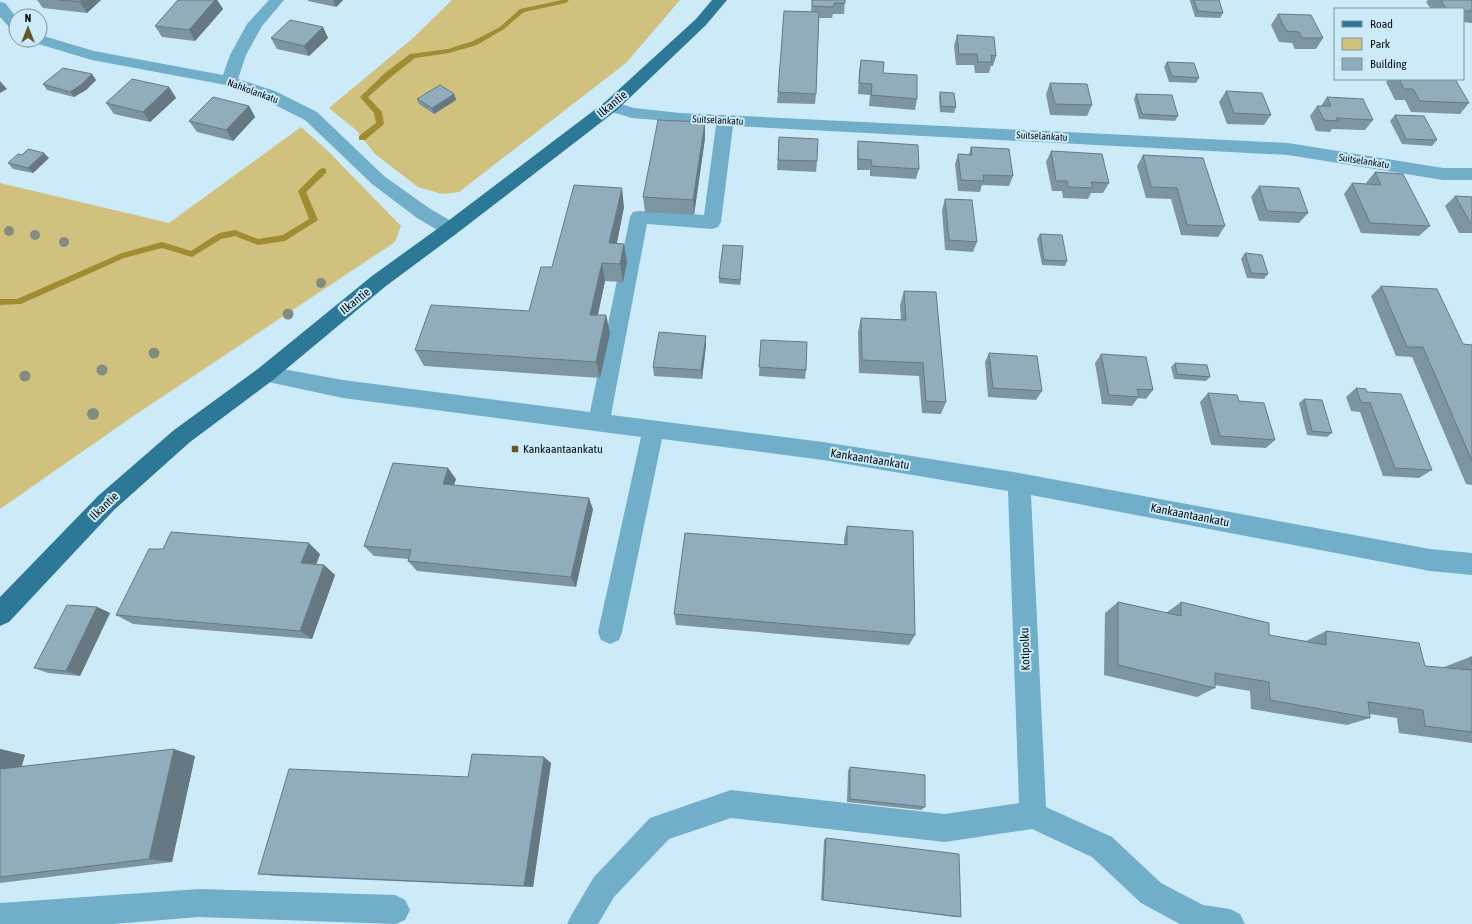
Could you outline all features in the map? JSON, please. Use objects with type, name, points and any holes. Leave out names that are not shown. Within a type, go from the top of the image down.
[{"type":"main road","name":"Ilkantie","points":[[0,614],[106,503],[182,436],[266,374],[379,281],[450,229],[611,106],[701,22],[720,0]]},
{"type":"street","points":[[229,81],[238,55],[255,24],[278,0]]},
{"type":"street","points":[[0,6],[8,17]]},
{"type":"street","name":"Nahkolankatu","points":[[48,43],[92,55],[229,81],[269,95],[311,116],[378,180],[424,213],[450,229]]},
{"type":"street","name":"Suitselankatu","points":[[611,106],[632,113],[681,118],[1288,149],[1443,174],[1472,174]]},
{"type":"street","points":[[599,422],[639,218],[712,222],[725,120]]},
{"type":"street","name":"Kankaantaankatu","points":[[266,374],[343,389],[823,451],[1019,483],[1430,560],[1472,564]]},
{"type":"street","points":[[610,632],[653,430]]},
{"type":"street","name":"Kotipolku","points":[[1019,483],[1033,815]]},
{"type":"street","points":[[582,924],[604,887],[660,828],[731,804],[945,828],[1033,815],[1102,846],[1151,893],[1200,919],[1230,924]]},
{"type":"street","points":[[0,918],[198,903],[395,910]]},
{"type":"green space","points":[[452,0],[680,0],[626,63],[459,192],[442,194],[418,187],[375,154],[356,130],[329,108],[413,38]]},
{"type":"green space","points":[[301,127],[326,149],[401,226],[395,242],[132,417],[0,509],[0,183],[169,223]]},
{"type":"building","points":[[59,0],[82,0],[80,2]]},
{"type":"building","points":[[178,0],[215,0],[189,30],[155,26]]},
{"type":"building","points":[[812,0],[845,0],[845,3],[834,3],[834,7],[812,6]]},
{"type":"building","points":[[1194,0],[1219,0],[1223,13],[1198,11]]},
{"type":"building","points":[[1441,0],[1472,0],[1472,11],[1464,11],[1464,8],[1445,8]]},
{"type":"building","points":[[784,11],[819,12],[816,94],[778,92]]},
{"type":"building","points":[[1278,14],[1311,15],[1323,38],[1302,38],[1299,32],[1286,31]]},
{"type":"building","points":[[290,20],[323,27],[304,46],[271,38]]},
{"type":"building","points":[[957,35],[994,37],[996,56],[991,55],[992,62],[978,62],[977,54],[959,54]]},
{"type":"building","points":[[861,60],[884,62],[883,73],[917,75],[917,99],[871,95],[872,84],[859,83]]},
{"type":"building","points":[[1167,62],[1194,63],[1199,78],[1172,76]]},
{"type":"building","points":[[63,68],[92,74],[82,84],[70,92],[43,84]]},
{"type":"building","points":[[132,79],[169,87],[143,112],[106,103]]},
{"type":"building","points":[[1400,80],[1456,80],[1469,103],[1420,101],[1413,89],[1404,89]]},
{"type":"building","points":[[1050,83],[1087,84],[1092,105],[1055,104]]},
{"type":"building","points":[[440,85],[454,94],[432,108],[417,99]]},
{"type":"building","points":[[1226,91],[1262,93],[1271,115],[1234,113]]},
{"type":"building","points":[[940,92],[954,93],[956,107],[941,106]]},
{"type":"building","points":[[1136,94],[1172,95],[1178,116],[1142,114]]},
{"type":"building","points":[[213,97],[249,106],[226,130],[189,121]]},
{"type":"building","points":[[1327,97],[1363,99],[1373,120],[1336,118],[1338,121],[1324,120],[1317,106],[1331,106]]},
{"type":"building","points":[[1395,115],[1424,116],[1437,140],[1406,139]]},
{"type":"building","points":[[658,120],[705,122],[693,200],[643,197]]},
{"type":"building","points":[[779,137],[818,139],[817,161],[778,160]]},
{"type":"building","points":[[858,141],[918,145],[919,169],[872,166],[871,160],[858,159]]},
{"type":"building","points":[[971,147],[1009,149],[1013,176],[983,175],[984,181],[961,180],[958,154],[972,155]]},
{"type":"building","points":[[28,149],[44,153],[28,168],[8,163],[18,154],[22,155]]},
{"type":"building","points":[[1051,151],[1102,154],[1109,183],[1091,182],[1093,188],[1068,187],[1067,181],[1056,181]]},
{"type":"building","points":[[1143,155],[1203,158],[1225,226],[1187,225],[1177,188],[1151,187]]},
{"type":"building","points":[[1375,172],[1403,174],[1430,226],[1370,223],[1352,183],[1381,185]]},
{"type":"building","points":[[574,185],[622,188],[609,243],[624,244],[620,264],[602,263],[590,315],[606,315],[596,362],[415,350],[431,305],[529,311],[541,267],[552,267]]},
{"type":"building","points":[[1259,186],[1299,188],[1308,213],[1267,211]]},
{"type":"building","points":[[1455,196],[1472,197],[1472,223],[1470,222]]},
{"type":"building","points":[[945,199],[972,200],[977,242],[949,240]]},
{"type":"building","points":[[1040,234],[1062,235],[1067,261],[1044,260]]},
{"type":"building","points":[[723,245],[743,246],[740,280],[719,278]]},
{"type":"building","points":[[1245,253],[1262,255],[1268,274],[1251,273]]},
{"type":"building","points":[[1381,286],[1437,289],[1463,344],[1472,345],[1472,461],[1423,347],[1407,347]]},
{"type":"building","points":[[904,291],[936,292],[946,402],[926,401],[923,363],[862,360],[861,318],[906,320]]},
{"type":"building","points":[[659,332],[706,336],[701,370],[653,367]]},
{"type":"building","points":[[761,340],[807,342],[806,370],[759,367]]},
{"type":"building","points":[[989,353],[1037,356],[1042,391],[993,388]]},
{"type":"building","points":[[1101,354],[1146,357],[1153,390],[1137,389],[1139,397],[1109,395]]},
{"type":"building","points":[[1175,363],[1207,365],[1210,377],[1177,374]]},
{"type":"building","points":[[1356,388],[1366,389],[1367,392],[1401,394],[1432,470],[1395,468],[1370,403],[1361,402]]},
{"type":"building","points":[[1208,393],[1237,395],[1239,401],[1264,403],[1275,440],[1220,436]]},
{"type":"building","points":[[1304,399],[1322,400],[1332,433],[1312,431]]},
{"type":"building","points":[[393,463],[448,468],[443,484],[589,498],[571,577],[408,561],[411,550],[364,546]]},
{"type":"building","points":[[847,526],[913,531],[915,635],[674,614],[685,533],[847,545]]},
{"type":"building","points":[[171,532],[309,543],[301,563],[324,565],[300,631],[116,615],[149,549],[163,549]]},
{"type":"building","points":[[1118,602],[1181,616],[1181,602],[1269,623],[1269,635],[1326,645],[1326,631],[1419,643],[1425,666],[1472,670],[1472,732],[1425,726],[1423,710],[1368,702],[1370,718],[1270,700],[1269,682],[1215,673],[1215,688],[1118,665]]},
{"type":"building","points":[[67,605],[97,607],[66,671],[34,668]]},
{"type":"building","points":[[174,749],[149,859],[0,877],[0,769]]},
{"type":"building","points":[[472,754],[544,757],[524,886],[258,874],[289,769],[468,777]]},
{"type":"building","points":[[850,767],[925,775],[925,807],[850,799]]},
{"type":"building","points":[[826,838],[959,854],[961,917],[823,900]]},
{"type":"waterway","points":[[362,138],[380,124],[378,112],[364,97],[388,75],[413,56],[449,51],[475,43],[502,28],[522,10],[564,2],[566,0]]},
{"type":"waterway","points":[[0,302],[18,302],[122,256],[162,245],[192,254],[219,236],[235,233],[258,242],[285,238],[314,220],[302,191],[323,171]]},
{"type":"place","name":"Kankaantaankatu","points":[[515,449]]}]
